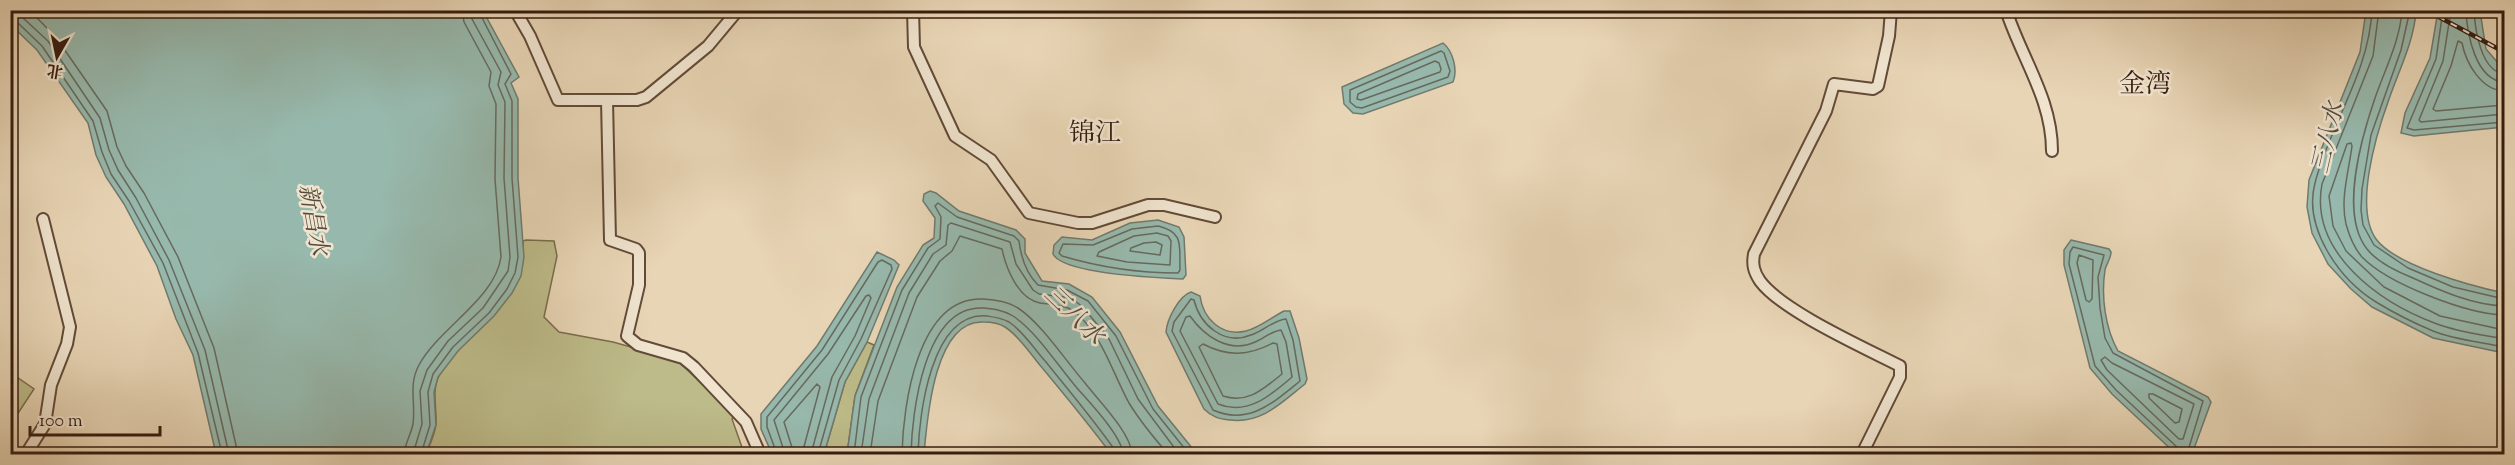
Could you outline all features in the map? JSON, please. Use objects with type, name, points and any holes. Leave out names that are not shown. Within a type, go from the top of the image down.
[{"type":"street","points":[[515,10],[530,36],[558,100],[637,100],[650,94],[708,46],[738,10]]},
{"type":"street","points":[[913,10],[914,47],[955,136],[992,160],[1029,213],[1078,224],[1092,223],[1148,205],[1164,205],[1215,218]]},
{"type":"street","points":[[1862,454],[1900,377],[1900,366],[1833,332],[1780,300],[1761,282],[1753,262],[1754,254],[1826,111],[1834,84],[1874,89],[1878,86],[1889,36],[1891,10]]},
{"type":"street","points":[[2006,10],[2013,32],[2045,100],[2050,123],[2052,151]]},
{"type":"street","points":[[607,100],[610,240],[636,249],[639,253],[639,285],[627,336],[630,341],[638,345],[683,358],[694,367],[746,422],[760,454]]},
{"type":"street","points":[[26,454],[45,424],[51,385],[67,344],[70,327],[44,219]]},
{"type":"shaded area","points":[[523,241],[554,241],[557,256],[544,317],[559,332],[613,342],[677,360],[735,416],[732,419],[744,453],[754,451],[755,454],[426,454],[435,428],[437,380],[452,357],[506,299],[516,282],[522,263]]},
{"type":"shaded area","points":[[867,342],[874,345],[855,396],[847,454],[824,454],[845,382]]},
{"type":"shaded area","points":[[11,373],[34,389],[11,424]]},
{"type":"water","name":"新昌水","points":[[11,10],[483,11],[519,77],[511,83],[518,99],[518,178],[524,257],[521,276],[512,293],[494,316],[458,351],[438,377],[434,392],[436,425],[426,454],[216,454],[193,355],[176,319],[157,266],[124,204],[106,177],[96,155],[88,123],[37,50],[11,25]]},
{"type":"water","name":"三八水","points":[[2366,11],[2416,11],[2409,46],[2383,116],[2373,152],[2367,191],[2370,226],[2376,239],[2400,258],[2436,274],[2504,293],[2504,353],[2433,338],[2372,307],[2351,289],[2328,264],[2312,233],[2307,207],[2309,180],[2360,52]]},
{"type":"water","points":[[2438,11],[2480,11],[2486,49],[2504,70],[2504,127],[2414,136],[2401,133],[2405,113],[2430,58]]},
{"type":"water","points":[[1443,43],[1447,46],[1454,61],[1453,82],[1363,114],[1353,113],[1344,104],[1342,87]]},
{"type":"water","name":"三八水","points":[[930,191],[959,211],[1016,230],[1025,239],[1025,253],[1042,281],[1069,284],[1092,297],[1120,332],[1158,406],[1197,454],[1111,454],[1015,335],[1005,327],[983,322],[967,326],[954,337],[944,354],[936,374],[931,397],[924,454],[847,454],[855,396],[897,287],[923,245],[934,238],[935,218],[923,201],[924,194]]},
{"type":"water","points":[[1158,220],[1179,227],[1184,237],[1186,275],[1183,279],[1113,274],[1092,270],[1061,261],[1053,254],[1054,245],[1062,237],[1092,240],[1130,223]]},
{"type":"water","points":[[2071,240],[2109,249],[2111,252],[2105,270],[2104,301],[2107,322],[2118,351],[2208,397],[2211,402],[2192,454],[2176,454],[2112,394],[2090,368],[2064,265],[2064,250]]},
{"type":"water","points":[[877,252],[899,265],[867,342],[845,382],[824,454],[772,454],[761,429],[761,414],[817,346]]},
{"type":"water","points":[[1191,292],[1200,296],[1209,318],[1221,328],[1229,331],[1251,330],[1284,311],[1290,311],[1299,338],[1307,379],[1305,384],[1271,410],[1252,419],[1226,420],[1207,412],[1166,332],[1174,309],[1182,298]]},
{"type":"railway","points":[[2426,10],[2504,52]]},
{"type":"district","name":"金湾","points":[[2145,85]]},
{"type":"district","name":"锦江","points":[[1095,134]]}]
